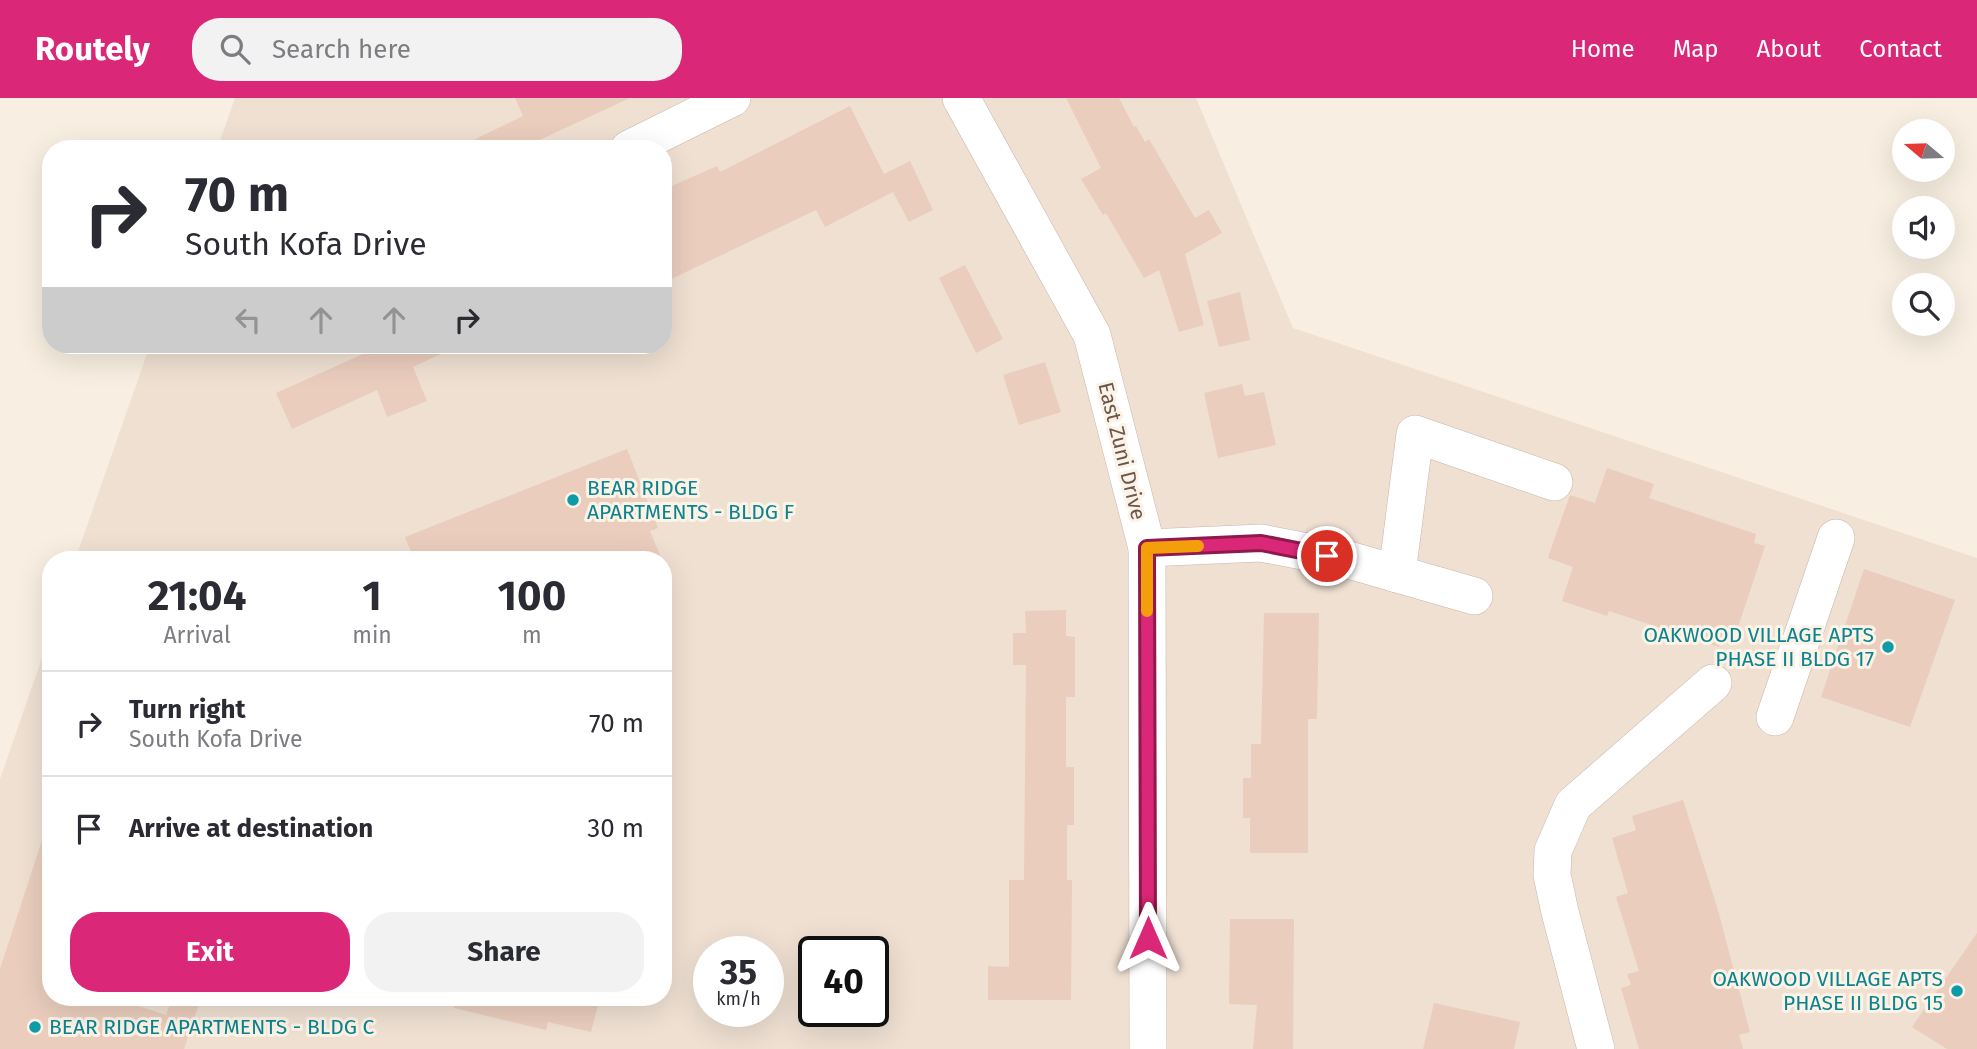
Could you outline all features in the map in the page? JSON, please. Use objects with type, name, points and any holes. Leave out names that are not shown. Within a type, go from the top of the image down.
[{"type":"street","points":[[647,140],[732,98]]},
{"type":"street","name":"East Zuni Drive","points":[[961,98],[1092,335],[1147,548],[1149,1049]]},
{"type":"street","points":[[1397,574],[1415,435],[1554,482]]},
{"type":"street","points":[[1775,717],[1836,538]]},
{"type":"street","points":[[1147,548],[1261,543],[1349,560],[1474,596]]},
{"type":"street","points":[[1596,1049],[1560,912],[1552,874],[1553,851],[1573,805],[1713,683]]},
{"type":"shaded area","points":[[235,98],[1196,98],[1293,328],[1977,558],[1977,1049],[0,1049],[0,779],[42,658],[42,1006],[672,1006],[672,551],[78,551],[147,354],[672,354],[672,140],[220,140]]},
{"type":"building","points":[[515,98],[630,98],[539,140],[474,140],[523,116]]},
{"type":"building","points":[[1066,98],[1119,98],[1134,127],[1136,126],[1145,142],[1149,139],[1195,218],[1209,210],[1222,233],[1185,254],[1204,325],[1179,332],[1159,270],[1144,278],[1106,213],[1103,215],[1081,179],[1101,168]]},
{"type":"building","points":[[850,106],[884,174],[910,161],[933,210],[909,222],[893,192],[825,227],[816,210],[672,279],[672,186],[717,166],[720,172]]},
{"type":"building","points":[[965,265],[1003,339],[976,353],[939,278]]},
{"type":"building","points":[[1240,292],[1250,340],[1219,347],[1207,301]]},
{"type":"building","points":[[363,354],[441,354],[413,367],[427,401],[387,417],[377,390],[292,429],[276,393]]},
{"type":"building","points":[[1045,362],[1061,412],[1019,425],[1003,375]]},
{"type":"building","points":[[1242,384],[1245,396],[1264,392],[1276,445],[1218,458],[1204,393]]},
{"type":"building","name":"BEAR RIDGE APARTMENTS - BLDG F","points":[[627,449],[658,528],[650,531],[658,551],[410,551],[405,537]]},
{"type":"building","points":[[1607,468],[1654,484],[1649,498],[1756,534],[1754,543],[1765,546],[1733,642],[1722,638],[1719,647],[1609,611],[1607,616],[1562,601],[1573,567],[1548,558],[1554,540],[1570,495],[1595,503]]},
{"type":"building","name":"OAKWOOD VILLAGE APTS PHASE II BLDG 17","points":[[1864,569],[1955,600],[1910,727],[1821,697]]},
{"type":"building","points":[[1066,610],[1066,636],[1075,637],[1075,697],[1066,697],[1066,767],[1074,767],[1074,825],[1067,825],[1067,880],[1072,880],[1071,1000],[988,1000],[988,966],[1009,967],[1009,880],[1024,880],[1026,665],[1013,665],[1013,633],[1026,633],[1025,611]]},
{"type":"building","points":[[1264,613],[1319,613],[1317,719],[1308,719],[1308,853],[1250,853],[1250,818],[1243,818],[1243,778],[1251,778],[1251,744],[1261,744]]},
{"type":"building","points":[[1683,800],[1718,910],[1750,1032],[1739,1035],[1743,1049],[1639,1049],[1621,988],[1631,985],[1627,974],[1639,971],[1616,897],[1628,893],[1612,838],[1636,830],[1632,816]]},
{"type":"building","points":[[42,840],[42,1006],[138,1006],[166,1015],[169,1006],[198,1006],[184,1049],[0,1049],[0,969]]},
{"type":"building","points":[[1230,919],[1294,919],[1293,1049],[1253,1049],[1257,1005],[1229,1004]]},
{"type":"building","name":"OAKWOOD VILLAGE APTS PHASE II BLDG 15","points":[[1977,933],[1977,1049],[1947,1049],[1912,1027]]},
{"type":"building","points":[[1434,1003],[1520,1022],[1514,1049],[1423,1049]]},
{"type":"building","points":[[598,1006],[591,1032],[548,1022],[546,1030],[454,1008]]},
{"type":"slow traffic","points":[[1147,611],[1147,548],[1198,546]]},
{"type":"place","name":"BEAR RIDGE APARTMENTS - BLDG F","points":[[573,500]]},
{"type":"place","name":"OAKWOOD VILLAGE APTS PHASE II BLDG 17","points":[[1888,647]]},
{"type":"place","name":"OAKWOOD VILLAGE APTS PHASE II BLDG 15","points":[[1957,991]]},
{"type":"place","name":"BEAR RIDGE APARTMENTS - BLDG C","points":[[35,1027]]},
{"type":"route","points":[[1148,938],[1147,548],[1261,543],[1327,556]]}]
